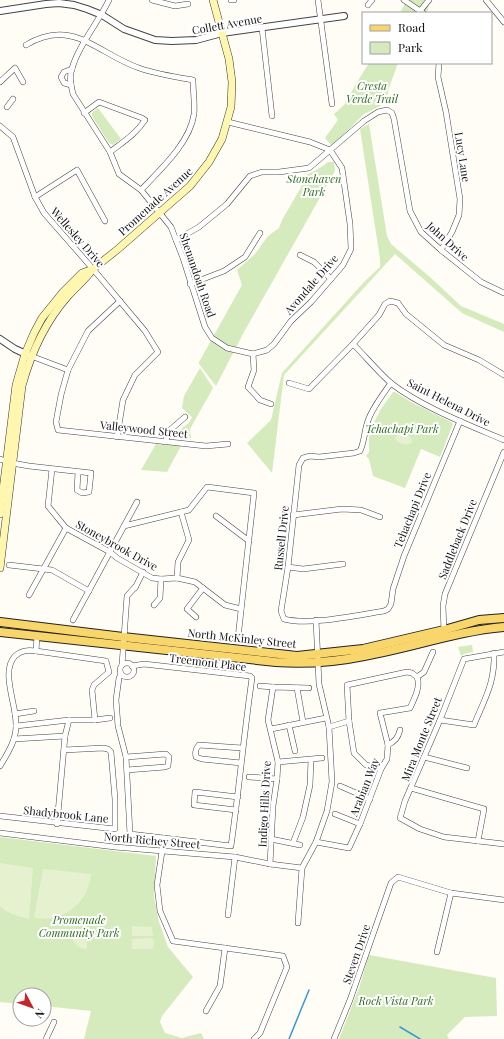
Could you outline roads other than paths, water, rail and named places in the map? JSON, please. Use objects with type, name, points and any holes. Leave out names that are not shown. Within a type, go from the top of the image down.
[{"type":"main road","name":"Promenade Avenue","points":[[0,514],[16,385],[28,355],[48,322],[68,296],[87,278],[93,269],[190,186],[204,170],[222,139],[228,122],[232,98],[232,82],[222,33],[213,0]]},
{"type":"main road","name":"Promenade Avenue","points":[[0,568],[6,461]]},
{"type":"main road","name":"North McKinley Street","points":[[444,633],[479,620],[504,618]]},
{"type":"main road","name":"North McKinley Street","points":[[0,622],[123,641]]},
{"type":"main road","name":"North McKinley Street","points":[[0,632],[319,658],[444,633],[504,627]]},
{"type":"street","name":"Shenandoah Road","points":[[110,0],[86,40],[72,69],[71,85],[74,94],[84,113],[110,152],[120,174],[141,190],[171,227],[205,328],[212,338],[227,348],[253,354]]},
{"type":"street","points":[[152,0],[175,6],[188,4]]},
{"type":"street","points":[[318,0],[332,104]]},
{"type":"street","points":[[368,5],[372,0]]},
{"type":"street","points":[[404,0],[422,12],[429,0]]},
{"type":"street","points":[[486,0],[504,22]]},
{"type":"street","name":"Collett Avenue","points":[[0,11],[46,2],[74,5],[102,15],[124,29],[155,40],[172,41],[196,40],[222,33],[344,16]]},
{"type":"street","points":[[262,28],[272,116]]},
{"type":"street","points":[[26,45],[38,37],[60,34],[75,36],[86,40],[139,68],[193,80],[194,115],[188,130],[179,148],[141,190]]},
{"type":"street","name":"Lucy Lane","points":[[439,64],[438,77],[446,112],[460,199],[459,214],[455,226],[440,250]]},
{"type":"street","points":[[0,82],[15,68],[24,82]]},
{"type":"street","name":"Shenandoah Road","points":[[71,85],[64,82],[61,77],[64,72],[72,69]]},
{"type":"street","points":[[7,107],[13,99]]},
{"type":"street","points":[[84,113],[99,102],[145,120],[132,136],[110,152]]},
{"type":"street","name":"John Drive","points":[[330,150],[364,121],[378,112],[387,110],[392,113],[410,211],[421,232],[440,250],[481,282],[504,293]]},
{"type":"street","points":[[176,240],[199,227],[227,204],[250,176],[262,172],[279,172],[309,168],[330,150],[310,142],[228,122]]},
{"type":"street","name":"Wellesley Drive","points":[[0,126],[13,137],[35,197],[44,213],[145,331],[158,352],[135,375],[123,400],[117,437]]},
{"type":"street","name":"Avondale Drive","points":[[253,354],[267,350],[274,344],[291,321],[344,265],[351,249],[350,224],[342,168],[330,150]]},
{"type":"street","points":[[35,197],[77,170],[105,221]]},
{"type":"street","points":[[190,284],[224,272],[245,257],[260,233]]},
{"type":"street","points":[[300,254],[314,262],[331,279]]},
{"type":"street","points":[[0,339],[15,349],[28,355],[68,370],[88,331],[120,301]]},
{"type":"street","points":[[289,383],[309,389],[353,344],[379,315],[385,304],[390,301],[398,303],[406,314],[444,345],[479,360],[504,375]]},
{"type":"street","name":"Saint Helena Drive","points":[[353,344],[391,383],[415,399],[504,440]]},
{"type":"street","points":[[253,354],[254,370],[248,387],[260,400],[271,404]]},
{"type":"street","name":"Valleywood Street","points":[[68,370],[61,394],[56,422],[58,430],[206,446],[228,444]]},
{"type":"street","name":"Russell Drive","points":[[316,620],[292,621],[284,619],[281,611],[288,567],[299,465],[303,458],[310,456],[319,457],[354,454],[360,451],[363,435],[369,418],[380,398],[391,383]]},
{"type":"street","points":[[165,442],[170,430],[185,417]]},
{"type":"street","name":"Tehachapi Drive","points":[[316,620],[384,611],[388,609],[391,604],[393,589],[404,556],[460,421]]},
{"type":"street","name":"Saddleback Drive","points":[[444,633],[443,606],[446,594],[504,452]]},
{"type":"street","points":[[6,461],[52,469],[91,473],[89,492],[82,493],[77,490],[78,472]]},
{"type":"street","name":"Stoneybrook Drive","points":[[52,469],[48,506],[66,528],[110,552],[117,558],[152,578],[177,578],[195,582],[226,605],[241,609]]},
{"type":"street","points":[[124,526],[189,510],[207,487],[254,493],[238,638]]},
{"type":"street","points":[[73,620],[137,502]]},
{"type":"street","points":[[293,515],[342,509],[361,510],[380,517]]},
{"type":"street","points":[[177,578],[178,562],[189,540],[182,512]]},
{"type":"street","points":[[216,516],[249,541]]},
{"type":"street","points":[[29,595],[66,528]]},
{"type":"street","points":[[288,567],[303,569],[343,564]]},
{"type":"street","points":[[9,565],[52,570],[89,591]]},
{"type":"street","points":[[143,572],[136,586],[128,596],[122,665],[120,670],[121,674],[119,678],[116,700],[118,726],[126,757],[130,834],[231,846],[238,798],[241,763],[242,748],[199,745],[196,749],[196,757],[202,759],[241,763]]},
{"type":"street","points":[[154,605],[160,598],[161,579]]},
{"type":"street","points":[[196,617],[187,609],[203,588]]},
{"type":"street","points":[[298,923],[302,868],[316,842],[327,811],[332,782],[329,727],[319,684],[319,658],[316,620]]},
{"type":"street","points":[[36,651],[37,636]]},
{"type":"street","points":[[0,766],[3,755],[14,739],[16,726],[15,714],[8,688],[7,677],[8,667],[13,657],[18,654],[28,650],[106,661],[109,672],[94,685],[92,690],[95,720]]},
{"type":"street","points":[[381,769],[366,765],[354,753],[347,685],[407,672],[412,673],[417,677],[424,672],[433,652]]},
{"type":"street","points":[[440,720],[474,725],[492,684],[494,653],[504,652]]},
{"type":"street","name":"Mira Monte Street","points":[[478,841],[444,837],[420,829],[400,818],[405,801],[440,720],[460,666],[464,659],[494,653]]},
{"type":"street","points":[[121,674],[126,677],[131,676],[134,670],[132,666],[126,663],[122,665]]},
{"type":"street","name":"Treemont Place","points":[[132,666],[144,664],[250,676],[252,678],[242,748]]},
{"type":"street","name":"Arabian Way","points":[[316,842],[349,848],[381,769],[387,759],[388,745],[380,713],[410,708],[419,684],[417,677]]},
{"type":"street","points":[[260,686],[309,688]]},
{"type":"street","name":"Indigo Hills Drive","points":[[270,864],[273,806],[278,762],[268,720],[273,687]]},
{"type":"street","points":[[297,688],[303,722]]},
{"type":"street","points":[[15,714],[34,711]]},
{"type":"street","points":[[16,726],[69,720],[95,720],[110,718]]},
{"type":"street","points":[[271,729],[326,718]]},
{"type":"street","points":[[57,824],[65,736],[69,720]]},
{"type":"street","points":[[329,727],[350,721]]},
{"type":"street","points":[[289,725],[294,751]]},
{"type":"street","points":[[388,745],[399,736],[400,730]]},
{"type":"street","points":[[14,739],[65,736]]},
{"type":"street","name":"Shadybrook Lane","points":[[0,816],[57,824],[115,829],[115,799],[111,752],[108,749],[102,748],[64,750]]},
{"type":"street","points":[[126,757],[166,754],[170,761],[168,766],[165,767],[127,770]]},
{"type":"street","points":[[424,757],[467,768]]},
{"type":"street","points":[[278,762],[322,758]]},
{"type":"street","points":[[293,843],[304,817],[310,785],[311,760]]},
{"type":"street","points":[[249,777],[277,779]]},
{"type":"street","points":[[340,786],[370,799]]},
{"type":"street","points":[[411,788],[484,809],[478,841],[504,844]]},
{"type":"street","points":[[236,810],[194,805],[195,792],[238,798]]},
{"type":"street","points":[[335,814],[360,824]]},
{"type":"street","name":"North Richey Street","points":[[0,833],[162,851],[235,857],[270,864],[302,868]]},
{"type":"street","points":[[164,838],[157,885],[160,911],[173,941],[283,957],[287,967],[260,1033],[254,1039]]},
{"type":"street","points":[[271,839],[300,845]]},
{"type":"street","points":[[228,915],[235,857]]},
{"type":"street","name":"Steven Drive","points":[[334,1039],[352,995],[391,882],[398,877],[451,893]]},
{"type":"street","points":[[437,952],[451,893],[504,900]]},
{"type":"street","points":[[206,1011],[220,986],[225,948]]},
{"type":"street","points":[[46,1039],[54,1022]]},
{"type":"waterway","points":[[289,1039],[309,990]]},
{"type":"waterway","points":[[400,1027],[420,1039]]},
{"type":"park label","name":"Cresta Verde Trail","points":[[372,91]]},
{"type":"park label","name":"Stonehaven Park","points":[[314,184]]},
{"type":"park label","name":"Tehachapi Park","points":[[402,428]]},
{"type":"park label","name":"Promenade Community Park","points":[[79,925]]},
{"type":"park label","name":"Rock Vista Park","points":[[396,1000]]}]
